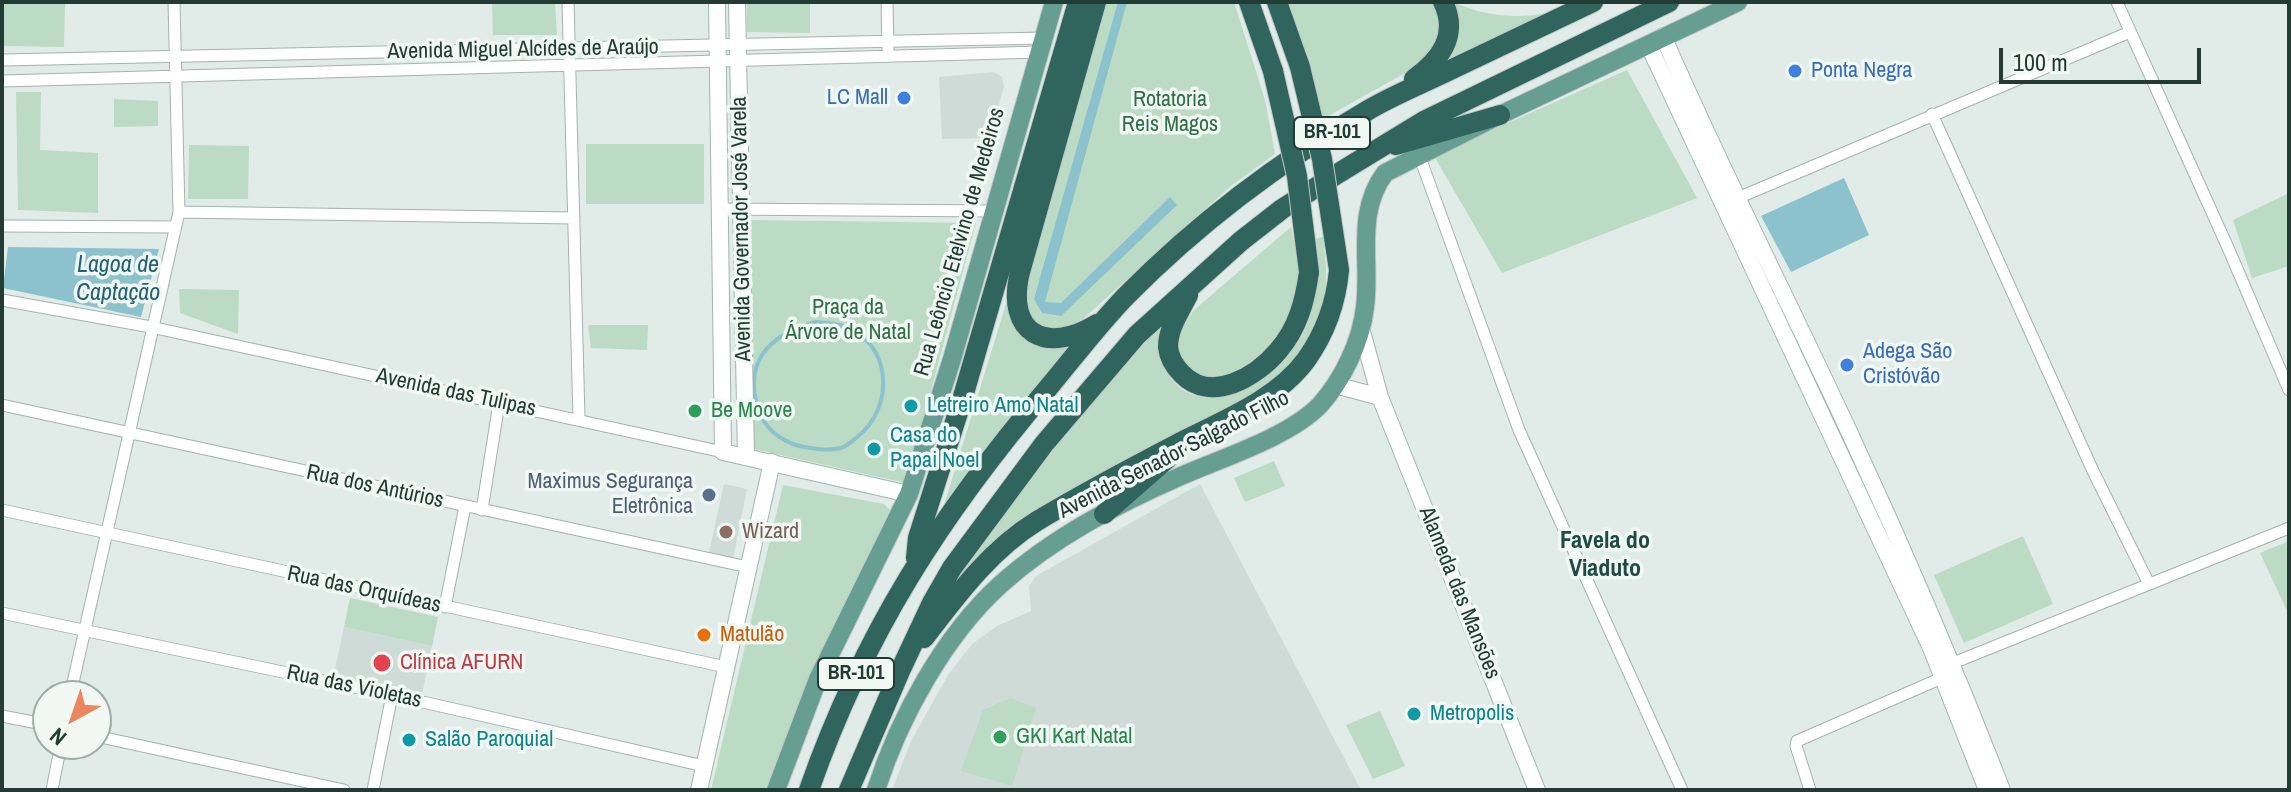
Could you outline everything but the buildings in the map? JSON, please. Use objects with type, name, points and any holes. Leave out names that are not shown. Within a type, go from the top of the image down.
[{"type":"highway","points":[[916,563],[918,538],[962,400],[1078,2]]},
{"type":"highway","points":[[1096,2],[1020,272],[1015,301],[1017,313],[1025,326],[1051,339],[1073,336],[1107,317]]},
{"type":"highway","points":[[1196,281],[1173,324],[1168,346],[1170,357],[1179,371],[1199,385],[1223,387],[1250,376],[1279,351],[1304,305],[1309,272],[1297,176],[1273,71],[1249,2]]},
{"type":"highway","points":[[900,671],[974,575],[1035,522],[1268,394],[1305,361],[1332,313],[1339,270],[1322,159],[1300,67],[1277,2]]},
{"type":"highway","points":[[1371,108],[1427,69],[1445,47],[1450,33],[1450,18],[1443,2]]},
{"type":"highway","name":"BR-101","points":[[809,790],[838,714],[864,658],[916,563],[1018,423],[1132,290],[1208,221],[1371,108],[1593,2]]},
{"type":"highway","name":"BR-101","points":[[849,790],[900,671],[952,568],[1009,488],[1137,335],[1282,209],[1424,121],[1669,2]]},
{"type":"highway","points":[[1380,148],[1422,140],[1500,115]]},
{"type":"highway","points":[[1104,514],[1193,436]]},
{"type":"main road","name":"Rua Leôncio Etelvino de Medeiros","points":[[909,494],[952,359],[1054,2]]},
{"type":"main road","name":"Avenida Senador Salgado Filho","points":[[876,790],[915,698],[981,604],[1000,585],[1043,551],[1104,514],[1294,426],[1319,405],[1335,385],[1361,328],[1365,309],[1369,203],[1385,173],[1738,2]]},
{"type":"main road","points":[[776,790],[818,679],[909,494]]},
{"type":"street","points":[[73,680],[179,212],[174,2]]},
{"type":"street","points":[[568,2],[579,418]]},
{"type":"street","name":"Avenida Governador José Varela","points":[[717,2],[723,452]]},
{"type":"street","name":"Avenida Governador José Varela","points":[[737,2],[746,456]]},
{"type":"street","points":[[887,2],[888,56]]},
{"type":"street","points":[[2117,2],[2289,390]]},
{"type":"street","points":[[1731,201],[2130,32]]},
{"type":"street","points":[[1655,40],[1731,201],[1851,436],[1948,670],[2002,790]]},
{"type":"street","name":"Avenida Miguel Alcídes de Araújo","points":[[2,81],[569,66],[888,42],[1042,45]]},
{"type":"street","name":"Avenida Miguel Alcídes de Araújo","points":[[738,53],[888,56],[1042,45]]},
{"type":"street","name":"Avenida Miguel Alcídes de Araújo","points":[[2,60],[569,49],[718,54]]},
{"type":"street","points":[[1932,114],[2093,471],[2149,584]]},
{"type":"street","points":[[1419,155],[1519,430],[1682,790]]},
{"type":"street","points":[[720,209],[993,211]]},
{"type":"street","points":[[179,212],[574,218]]},
{"type":"street","points":[[2,226],[175,227]]},
{"type":"street","name":"Avenida das Tulipas","points":[[2,300],[151,327],[579,418],[909,494]]},
{"type":"street","name":"Alameda das Mansões","points":[[1361,328],[1380,397],[1537,790]]},
{"type":"street","points":[[1335,385],[1380,397]]},
{"type":"street","points":[[482,510],[499,403]]},
{"type":"street","name":"Rua dos Antúrios","points":[[2,405],[748,567]]},
{"type":"street","points":[[699,790],[772,462]]},
{"type":"street","points":[[445,607],[465,506]]},
{"type":"street","name":"Rua das Orquídeas","points":[[2,510],[726,667]]},
{"type":"street","points":[[1810,790],[1797,741],[1948,670],[2289,528]]},
{"type":"street","name":"Rua das Violetas","points":[[2,613],[392,695],[704,766]]},
{"type":"street","points":[[1948,670],[1987,790]]},
{"type":"street","points":[[373,790],[392,695]]},
{"type":"street","points":[[2,716],[32,722]]},
{"type":"street","points":[[112,739],[344,790]]},
{"type":"street","points":[[52,790],[58,760]]},
{"type":"shaded area","points":[[994,72],[1002,77],[1004,86],[990,138],[942,139],[939,77]]},
{"type":"shaded area","name":"Wizard","points":[[724,484],[747,489],[733,558],[709,553]]},
{"type":"shaded area","points":[[1200,484],[1361,790],[892,790],[911,741],[948,675],[972,644],[997,626],[1031,611],[1029,586],[1036,576]]},
{"type":"shaded area","name":"Clínica AFURN","points":[[344,627],[432,646],[421,699],[333,679]]},
{"type":"green space","points":[[4,2],[65,2],[64,47],[4,46]]},
{"type":"green space","points":[[492,2],[555,2],[557,35],[493,35]]},
{"type":"green space","name":"Rotatoria Reis Magos","points":[[1103,2],[1234,2],[1265,100],[1275,154],[1231,186],[1084,318],[1068,329],[1034,327],[1017,300]]},
{"type":"green space","points":[[1284,2],[1435,2],[1444,18],[1430,59],[1323,119]]},
{"type":"green space","points":[[1452,2],[1501,15],[1526,16],[1552,12],[1443,63]]},
{"type":"green space","points":[[747,3],[810,3],[810,33],[747,32]]},
{"type":"green space","points":[[1627,70],[1697,198],[1502,273],[1434,156]]},
{"type":"green space","points":[[16,92],[41,92],[40,150],[98,153],[98,213],[18,210]]},
{"type":"green space","points":[[114,99],[158,101],[158,126],[114,127]]},
{"type":"green space","points":[[586,144],[704,144],[704,204],[586,204]]},
{"type":"green space","points":[[189,145],[249,146],[248,199],[188,199]]},
{"type":"green space","points":[[2289,193],[2289,266],[2252,278],[2233,220]]},
{"type":"green space","name":"Praça da Árvore de Natal","points":[[750,220],[976,223],[906,483],[749,448]]},
{"type":"green space","points":[[1291,227],[1297,261],[1297,295],[1287,324],[1278,338],[1243,370],[1214,379],[1192,375],[1177,352],[1181,330],[1194,310]]},
{"type":"green space","points":[[1323,237],[1326,279],[1320,317],[1303,349],[1279,376],[1215,418],[1116,471],[958,584],[950,577],[1080,417],[1159,327],[1167,335],[1158,346],[1168,374],[1184,391],[1203,397],[1225,396],[1269,374],[1288,356],[1307,325],[1316,289],[1314,239]]},
{"type":"green space","points":[[179,289],[239,290],[238,334],[180,313]]},
{"type":"green space","points":[[1007,301],[1016,324],[1029,340],[1048,347],[1073,345],[940,518]]},
{"type":"green space","points":[[588,325],[648,325],[647,350],[591,348]]},
{"type":"green space","points":[[1274,461],[1285,486],[1245,502],[1234,478]]},
{"type":"green space","points":[[783,485],[884,504],[890,510],[803,696],[765,790],[711,790]]},
{"type":"green space","points":[[2023,536],[2053,604],[1964,643],[1934,575]]},
{"type":"green space","points":[[2289,541],[2289,615],[2260,553]]},
{"type":"green space","points":[[350,598],[438,617],[432,646],[344,627]]},
{"type":"green space","name":"GKI Kart Natal","points":[[1010,698],[1036,708],[1012,786],[961,771],[983,710]]},
{"type":"green space","points":[[1380,711],[1405,766],[1373,779],[1346,725]]},
{"type":"water","points":[[1118,2],[1127,2],[1045,302],[1061,303],[1170,197],[1177,205],[1061,316],[1042,313],[1034,299]]},
{"type":"water","points":[[1844,178],[1869,235],[1791,272],[1761,216]]},
{"type":"water","name":"Lagoa de Captação","points":[[8,247],[159,249],[141,317],[3,288]]},
{"type":"waterway","points":[[816,322],[840,325],[858,333],[879,359],[883,376],[878,410],[869,425],[849,444],[836,449],[804,447],[779,437],[764,422],[755,398],[756,367],[762,355],[784,335],[816,322]]},
{"type":"place","name":"Ponta Negra","points":[[1795,71]]},
{"type":"place","name":"LC Mall","points":[[904,98]]},
{"type":"place","name":"Adega São Cristóvão","points":[[1847,365]]},
{"type":"place","name":"Letreiro Amo Natal","points":[[911,406]]},
{"type":"place","name":"Be Moove","points":[[695,411]]},
{"type":"place","name":"Casa do Papai Noel","points":[[874,449]]},
{"type":"place","name":"Maximus Segurança Eletrônica","points":[[709,495]]},
{"type":"place","name":"Wizard","points":[[726,532]]},
{"type":"place","name":"Matulão","points":[[704,635]]},
{"type":"place","name":"Clínica AFURN","points":[[382,663]]},
{"type":"place","name":"Metropolis","points":[[1414,714]]},
{"type":"place","name":"GKI Kart Natal","points":[[1000,737]]},
{"type":"place","name":"Salão Paroquial","points":[[409,740]]},
{"type":"district","name":"Favela do Viaduto","points":[[1605,556]]}]
